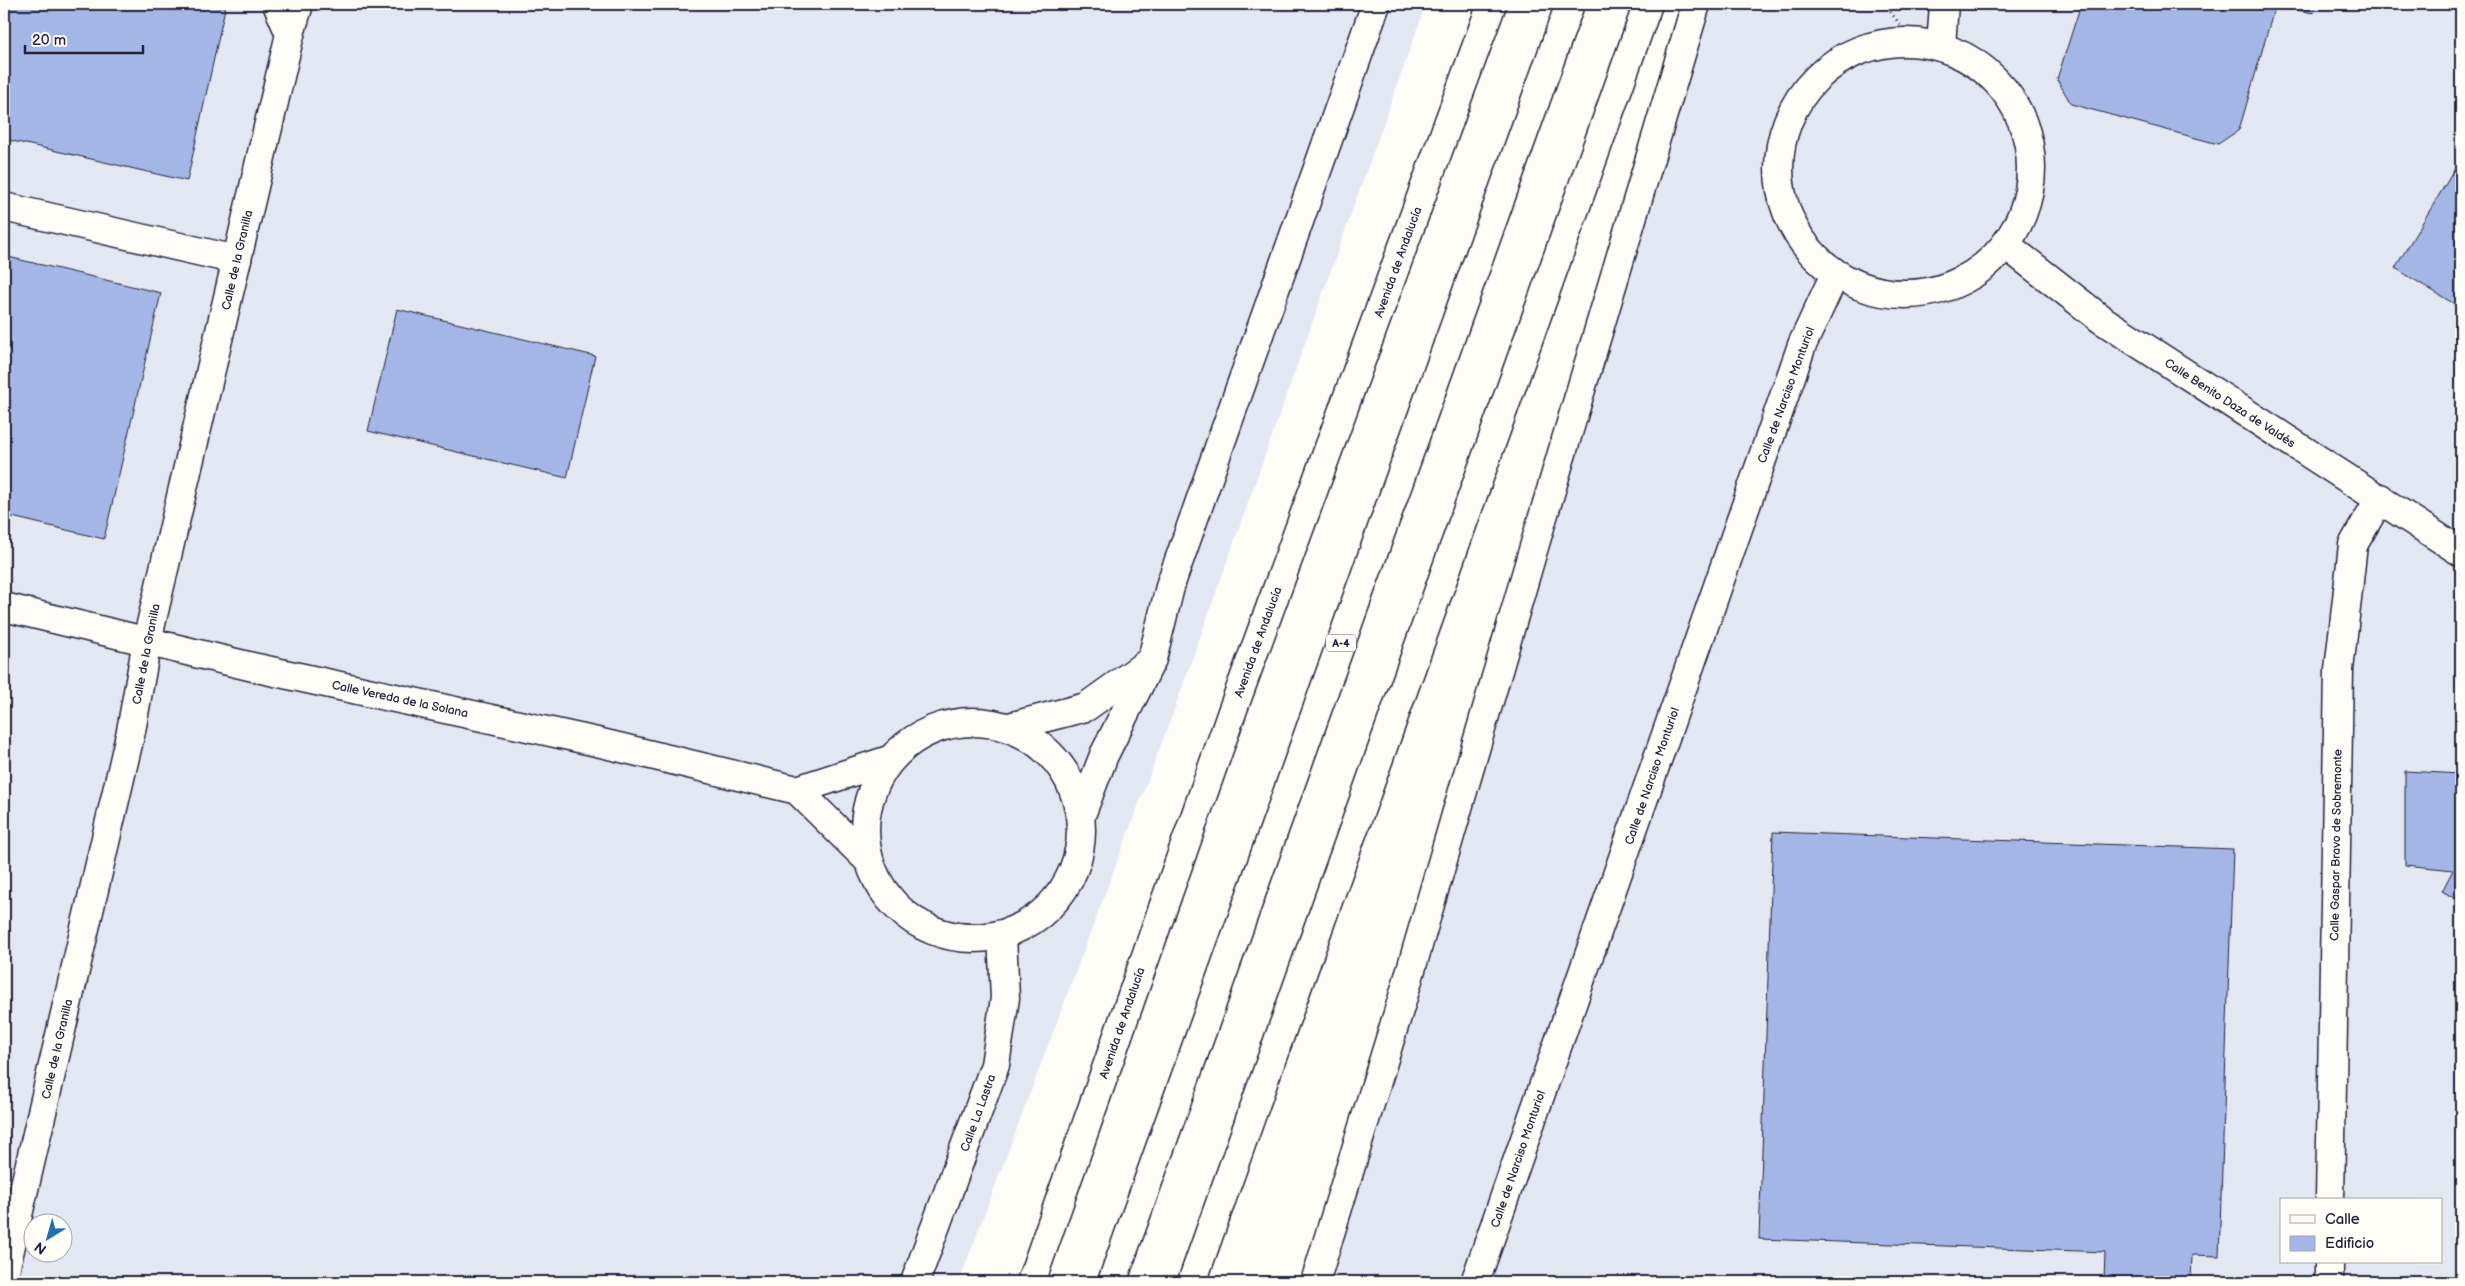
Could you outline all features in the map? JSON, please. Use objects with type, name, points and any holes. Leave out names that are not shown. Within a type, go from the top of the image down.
[{"type":"main road","points":[[277,4],[290,34]]},
{"type":"main road","name":"Calle de la Granilla","points":[[4,1275],[132,731],[147,641],[290,34],[300,4]]},
{"type":"main road","points":[[1081,815],[1104,755],[1152,659],[1171,583],[1376,4]]},
{"type":"main road","name":"Avenida de Andalucía","points":[[1031,1282],[1233,709],[1492,4]]},
{"type":"main road","name":"A-4","points":[[1112,1282],[1570,4]]},
{"type":"main road","points":[[1192,1282],[1648,4]]},
{"type":"main road","points":[[1315,1282],[1403,997],[1536,538],[1696,4]]},
{"type":"main road","points":[[1928,45],[1944,4]]},
{"type":"main road","points":[[1902,41],[1928,45],[1978,65],[2007,93],[2025,129],[2032,169],[2025,209],[2006,245],[1979,271],[1945,288],[1907,294],[1870,289],[1836,274],[1806,247],[1786,212],[1778,172],[1783,133],[1800,97],[1827,67],[1862,48],[1902,41]]},
{"type":"main road","points":[[4,207],[237,260]]},
{"type":"main road","name":"Calle Benito Daza de Valdés","points":[[2006,245],[2100,320],[2380,498],[2461,552]]},
{"type":"main road","name":"Calle de Narciso Monturiol","points":[[1475,1282],[1802,345],[1836,274]]},
{"type":"main road","name":"Calle Gaspar Bravo de Sobremonte","points":[[2330,1198],[2339,670],[2353,546],[2380,498]]},
{"type":"main road","name":"Calle Vereda de la Solana","points":[[4,608],[256,668],[598,742],[797,790]]},
{"type":"main road","points":[[1009,727],[1086,707],[1152,659]]},
{"type":"main road","points":[[977,721],[1009,727],[1036,741],[1058,761],[1073,786],[1081,815],[1081,846],[1072,876],[1054,903],[1030,923],[1002,936],[968,939],[935,932],[906,915],[882,891],[868,860],[864,834],[867,807],[875,782],[889,760],[914,738],[944,724],[977,721]]},
{"type":"main road","points":[[868,860],[797,790],[889,760]]},
{"type":"main road","name":"Calle La Lastra","points":[[915,1282],[995,1065],[1005,998],[1002,936]]},
{"type":"main road","points":[[2329,1264],[2329,1282]]},
{"type":"path","points":[[1884,4],[1928,45]]},
{"type":"shaded area","points":[[4,4],[1426,4],[1173,713],[959,1282],[4,1282]]},
{"type":"shaded area","points":[[1702,4],[2461,4],[2461,1282],[1315,1282]]},
{"type":"building","points":[[4,4],[226,4],[187,181],[4,139]]},
{"type":"building","points":[[2081,4],[2317,4],[2314,13],[2275,6],[2239,130],[2218,144],[2071,104],[2057,79]]},
{"type":"building","points":[[2456,167],[2461,171],[2461,308],[2395,268]]},
{"type":"building","points":[[4,256],[161,293],[104,539],[4,515]]},
{"type":"building","points":[[397,309],[595,356],[567,478],[368,431]]},
{"type":"building","points":[[2405,771],[2461,774],[2461,902],[2442,891],[2453,870],[2405,865]]},
{"type":"building","points":[[1773,832],[2233,849],[2219,1256],[2192,1255],[2191,1282],[2104,1282],[2105,1252],[1759,1239]]}]
